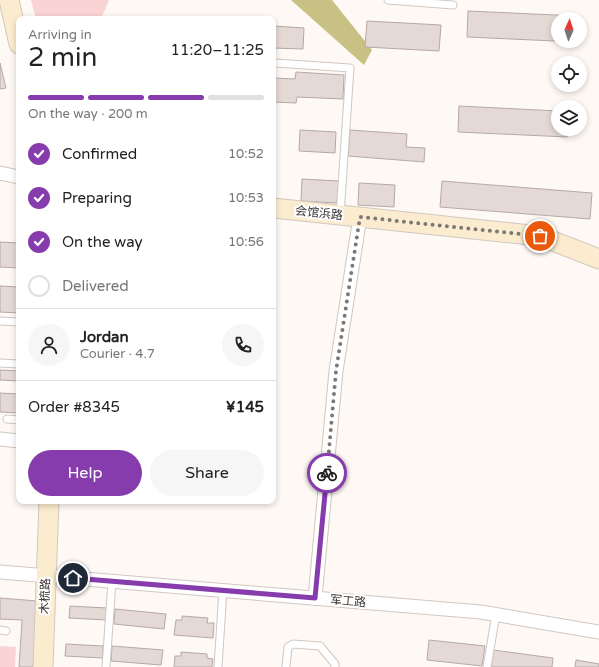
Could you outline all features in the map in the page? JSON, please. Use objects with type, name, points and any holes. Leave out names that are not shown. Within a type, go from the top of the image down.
[{"type":"street","points":[[8,0],[16,32]]},
{"type":"street","points":[[20,0],[23,16]]},
{"type":"street","points":[[0,173],[16,176]]},
{"type":"street","name":"会馆浜路","points":[[276,208],[540,236],[599,259]]},
{"type":"street","points":[[315,598],[336,371],[360,217]]},
{"type":"street","points":[[0,440],[16,441]]},
{"type":"street","name":"木梳路","points":[[43,667],[49,504]]},
{"type":"street","name":"军工路","points":[[0,572],[496,614],[599,632]]},
{"type":"lane","points":[[388,0],[453,5]]},
{"type":"lane","points":[[276,63],[350,68],[340,215]]},
{"type":"lane","points":[[0,321],[16,322]]},
{"type":"lane","points":[[0,363],[16,364]]},
{"type":"lane","points":[[7,419],[16,420]]},
{"type":"lane","points":[[106,667],[112,581]]},
{"type":"lane","points":[[218,667],[223,590]]},
{"type":"lane","points":[[487,667],[496,614]]},
{"type":"lane","points":[[286,667],[288,647],[293,644],[320,646],[335,664],[335,667]]},
{"type":"shaded area","points":[[31,0],[109,0],[102,16],[35,16]]},
{"type":"shaded area","points":[[291,0],[332,0],[372,50],[364,65]]},
{"type":"shaded area","points":[[0,646],[16,647],[15,667],[0,667]]},
{"type":"building","points":[[468,11],[551,15],[551,41],[467,37]]},
{"type":"building","points":[[367,21],[441,25],[439,51],[365,47]]},
{"type":"building","points":[[276,26],[304,28],[303,49],[276,48]]},
{"type":"building","points":[[0,63],[6,88],[0,89]]},
{"type":"building","points":[[296,72],[344,75],[343,99],[297,97],[296,103],[276,102],[276,78],[295,79]]},
{"type":"building","points":[[459,106],[551,111],[551,136],[567,136],[567,137],[458,132]]},
{"type":"building","points":[[300,130],[336,132],[335,153],[299,151]]},
{"type":"building","points":[[350,130],[407,134],[406,147],[425,148],[424,162],[348,156]]},
{"type":"building","points":[[302,179],[339,181],[337,203],[301,201]]},
{"type":"building","points":[[442,181],[592,193],[590,219],[440,207]]},
{"type":"building","points":[[359,183],[395,185],[394,207],[358,205]]},
{"type":"building","points":[[0,242],[16,243],[16,268],[0,267]]},
{"type":"building","points":[[0,286],[16,287],[16,313],[0,312]]},
{"type":"building","points":[[0,370],[16,371],[16,381],[0,380]]},
{"type":"building","points":[[0,393],[16,394],[16,413],[0,412]]},
{"type":"building","points":[[0,598],[38,601],[34,667],[19,667],[22,620],[0,619]]},
{"type":"building","points":[[70,606],[107,608],[106,620],[69,618]]},
{"type":"building","points":[[115,609],[166,614],[164,629],[114,624]]},
{"type":"building","points":[[182,616],[208,618],[207,623],[214,623],[213,638],[174,635],[176,620],[182,620]]},
{"type":"building","points":[[429,640],[485,646],[482,666],[427,660]]},
{"type":"building","points":[[66,644],[103,646],[103,658],[65,656]]},
{"type":"building","points":[[112,646],[163,650],[161,665],[111,661]]},
{"type":"building","points":[[493,650],[553,658],[552,667],[491,667]]},
{"type":"building","points":[[181,652],[207,654],[207,658],[213,659],[212,667],[174,667],[175,656],[181,656]]},
{"type":"building","points":[[576,660],[599,664],[599,667],[575,667]]},
{"type":"way so far","points":[[327,473],[336,371],[360,217],[540,236]]},
{"type":"route","points":[[73,578],[315,598],[327,473]]}]
